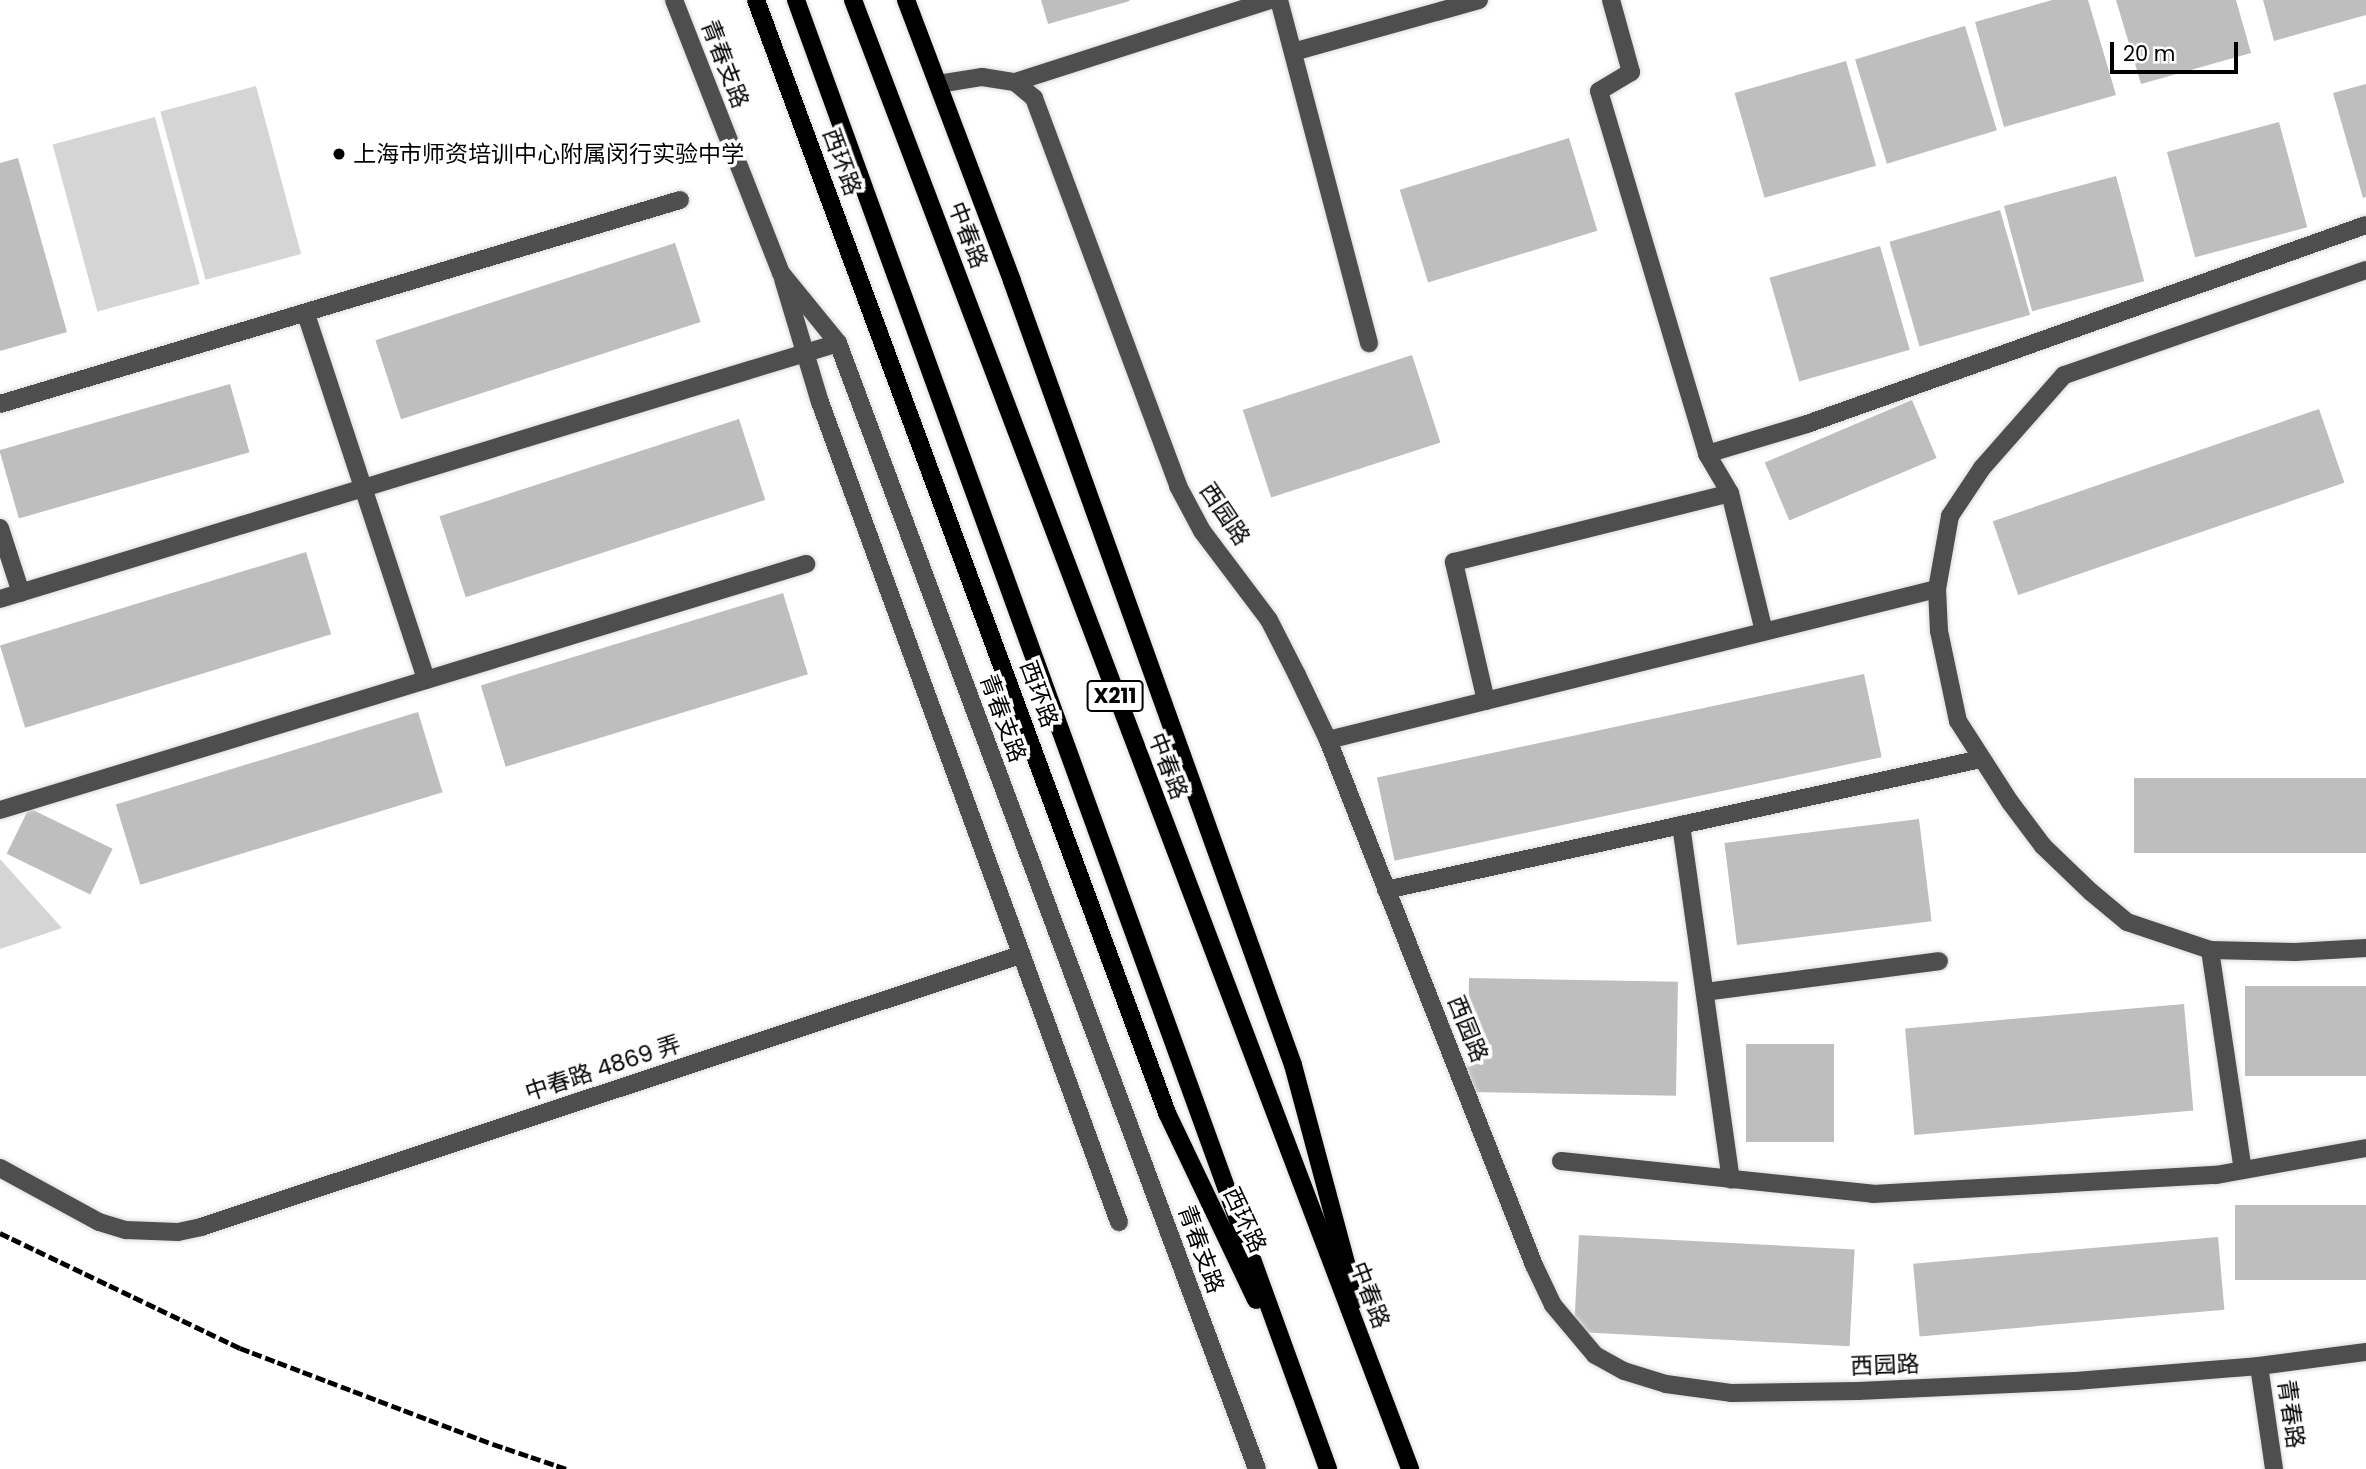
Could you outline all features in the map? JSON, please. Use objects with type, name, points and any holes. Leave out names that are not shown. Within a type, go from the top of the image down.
[{"type":"main road","name":"西环路","points":[[756,0],[1167,1113],[1300,1395]]},
{"type":"main road","name":"X211","points":[[796,0],[1328,1469]]},
{"type":"main road","name":"中春路","points":[[853,0],[1410,1469]]},
{"type":"main road","points":[[906,0],[1021,307],[1293,1065],[1380,1391]]},
{"type":"street","name":"青春支路","points":[[674,0],[781,273],[838,343],[1256,1469]]},
{"type":"street","points":[[938,84],[982,77],[1014,82],[1271,0]]},
{"type":"street","points":[[1279,0],[1370,343]]},
{"type":"street","points":[[1293,52],[1479,0]]},
{"type":"street","points":[[1611,0],[1631,72],[1599,91],[1707,454],[1730,493],[1764,631]]},
{"type":"street","name":"西园路","points":[[1014,82],[1034,98],[1178,486],[1202,531],[1269,620],[1328,740],[1553,1305],[1595,1355],[1615,1366],[1666,1384],[1732,1393],[1858,1391],[2049,1382],[2259,1366],[2366,1352]]},
{"type":"street","points":[[0,404],[680,200]]},
{"type":"street","points":[[1707,454],[1807,424],[2366,225]]},
{"type":"street","points":[[2366,270],[2064,375],[1982,468],[1950,516],[1937,589],[1940,631],[1958,721],[1981,759],[2043,846],[2091,892],[2127,922],[2210,950],[2366,948]]},
{"type":"street","points":[[781,273],[804,353],[1119,1222]]},
{"type":"street","points":[[306,314],[426,680]]},
{"type":"street","points":[[0,599],[838,343]]},
{"type":"street","points":[[1486,701],[1454,562],[1730,493]]},
{"type":"street","points":[[0,528],[21,593]]},
{"type":"street","points":[[0,810],[806,564]]},
{"type":"street","points":[[1328,740],[1937,589]]},
{"type":"street","points":[[1386,890],[1981,759]]},
{"type":"street","points":[[1681,825],[1731,1179]]},
{"type":"street","points":[[2210,950],[2243,1170]]},
{"type":"street","name":"中春路 4869 弄","points":[[0,1168],[99,1222],[126,1230],[153,1233],[201,1227],[1020,955]]},
{"type":"street","points":[[1705,992],[1940,961]]},
{"type":"street","points":[[1562,1161],[1873,1194],[2216,1175],[2366,1148]]},
{"type":"street","name":"青春路","points":[[2259,1366],[2274,1469]]},
{"type":"shaded area","points":[[256,86],[301,254],[205,280],[160,112]]},
{"type":"shaded area","points":[[155,117],[200,284],[97,312],[53,144]]},
{"type":"shaded area","points":[[0,859],[62,928],[0,949]]},
{"type":"building","points":[[1041,0],[1129,0],[1130,1],[1048,24]]},
{"type":"building","points":[[2052,0],[2088,0],[2116,95],[2004,127],[1975,22]]},
{"type":"building","points":[[2116,0],[2236,0],[2251,53],[2141,84]]},
{"type":"building","points":[[2263,0],[2366,0],[2366,15],[2274,41]]},
{"type":"building","points":[[1965,26],[1997,130],[1887,164],[1855,60]]},
{"type":"building","points":[[1846,61],[1876,166],[1765,198],[1734,93]]},
{"type":"building","points":[[2366,84],[2366,197],[2363,198],[2333,93]]},
{"type":"building","points":[[2279,122],[2307,227],[2195,257],[2167,152]]},
{"type":"building","points":[[1569,138],[1597,231],[1428,283],[1400,190]]},
{"type":"building","points":[[18,158],[67,332],[0,351],[0,163]]},
{"type":"building","points":[[2116,176],[2144,281],[2032,311],[2004,206]]},
{"type":"building","points":[[2000,210],[2030,315],[1919,346],[1889,242]]},
{"type":"building","points":[[675,243],[701,322],[401,419],[375,340]]},
{"type":"building","points":[[1880,246],[1910,350],[1799,382],[1769,278]]},
{"type":"building","points":[[1412,355],[1440,442],[1271,498],[1243,410]]},
{"type":"building","points":[[230,384],[250,452],[19,518],[0,450]]},
{"type":"building","points":[[1912,400],[1937,458],[1789,521],[1765,463]]},
{"type":"building","points":[[2319,409],[2344,483],[2018,595],[1993,521]]},
{"type":"building","points":[[739,419],[765,500],[466,597],[439,516]]},
{"type":"building","points":[[306,552],[331,634],[25,728],[0,646]]},
{"type":"building","points":[[783,593],[808,674],[506,767],[481,685]]},
{"type":"building","points":[[1864,674],[1882,757],[1395,861],[1377,778]]},
{"type":"building","points":[[418,712],[443,792],[140,885],[116,804]]},
{"type":"building","points":[[2134,778],[2366,778],[2366,853],[2134,853]]},
{"type":"building","points":[[29,808],[113,849],[90,895],[7,854]]},
{"type":"building","points":[[1919,819],[1932,921],[1737,945],[1724,843]]},
{"type":"building","points":[[1469,978],[1678,982],[1676,1096],[1467,1092]]},
{"type":"building","points":[[2245,986],[2366,986],[2366,1076],[2245,1076]]},
{"type":"building","points":[[2184,1004],[2193,1111],[1914,1135],[1905,1028]]},
{"type":"building","points":[[1746,1044],[1834,1044],[1834,1142],[1746,1142]]},
{"type":"building","points":[[2235,1205],[2366,1205],[2366,1280],[2235,1280]]},
{"type":"building","points":[[1579,1235],[1855,1249],[1850,1346],[1574,1332]]},
{"type":"building","points":[[2218,1237],[2224,1310],[1920,1336],[1913,1264]]},
{"type":"railway","points":[[0,1233],[240,1348],[493,1444],[567,1469]]},
{"type":"place","name":"上海市师资培训中心附属闵行实验中学","points":[[339,154]]}]
